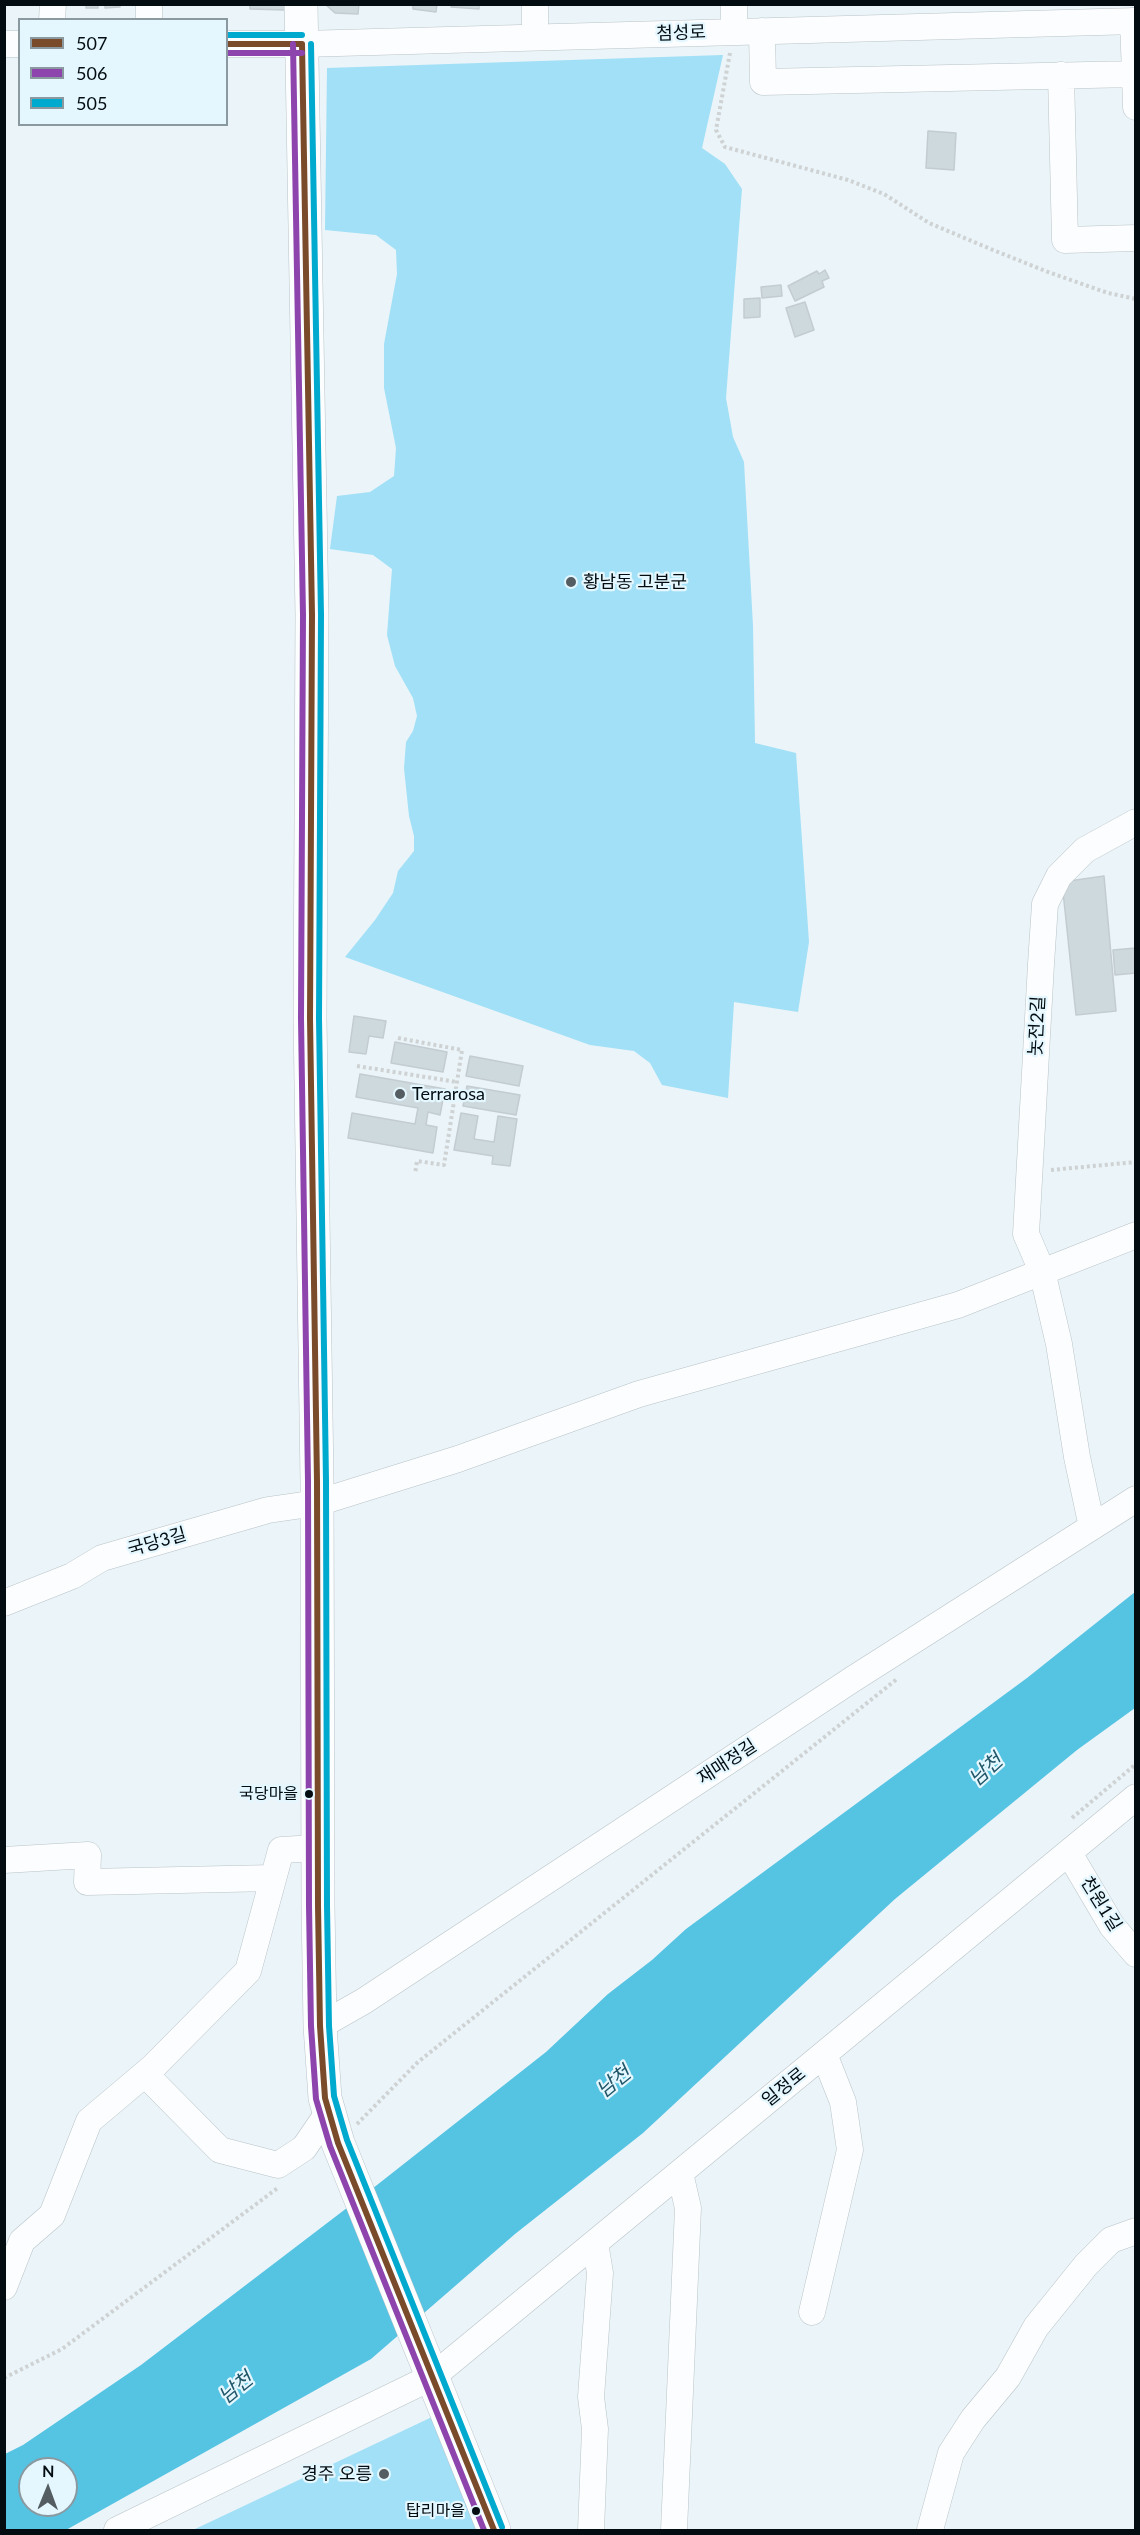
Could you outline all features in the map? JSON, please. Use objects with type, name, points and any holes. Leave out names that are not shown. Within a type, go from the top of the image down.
[{"type":"main road","points":[[301,4],[312,615],[310,1018],[317,1503],[320,2026],[325,2098],[333,2128],[494,2530]]},
{"type":"street","points":[[535,4],[535,37]]},
{"type":"street","points":[[734,4],[734,32]]},
{"type":"street","name":"첨성로","points":[[228,44],[302,44],[1134,21]]},
{"type":"street","points":[[1134,21],[1136,107]]},
{"type":"street","points":[[762,31],[763,82],[1135,74]]},
{"type":"street","points":[[1061,75],[1065,240],[1136,238]]},
{"type":"street","name":"놋전2길","points":[[1092,1527],[1077,1457],[1059,1344],[1042,1271],[1026,1234],[1045,904],[1059,876],[1085,850],[1136,822]]},
{"type":"street","name":"국당3길","points":[[4,1603],[72,1576],[102,1558],[267,1510],[317,1503],[458,1460],[639,1394],[957,1305],[1136,1235]]},
{"type":"street","name":"재매정길","points":[[320,2026],[364,2001],[853,1678],[1136,1499]]},
{"type":"street","name":"일정로","points":[[117,2530],[432,2377],[1136,1797]]},
{"type":"street","points":[[4,2286],[21,2241],[52,2215],[90,2121],[145,2074],[248,1971],[281,1850],[318,1848]]},
{"type":"street","name":"천원1길","points":[[1070,1853],[1112,1926],[1136,1954]]},
{"type":"street","points":[[4,1860],[88,1855],[87,1882],[273,1878]]},
{"type":"street","points":[[812,2312],[850,2150],[843,2102],[825,2054]]},
{"type":"street","points":[[145,2074],[220,2150],[278,2166],[333,2128]]},
{"type":"street","points":[[674,2530],[688,2208],[680,2173]]},
{"type":"street","points":[[930,2530],[951,2453],[973,2419],[1008,2377],[1036,2327],[1086,2265],[1111,2240],[1136,2231]]},
{"type":"street","points":[[591,2530],[596,2429],[591,2397],[600,2273],[595,2243]]},
{"type":"path","points":[[734,32],[716,130],[725,147],[848,180],[884,194],[929,223],[1048,273],[1108,293],[1136,299]]},
{"type":"path","points":[[398,1038],[462,1050],[444,1165],[417,1161],[415,1174]]},
{"type":"path","points":[[357,1066],[457,1082]]},
{"type":"path","points":[[1029,1172],[1136,1162]]},
{"type":"path","points":[[333,2128],[904,1674]]},
{"type":"path","points":[[4,2378],[62,2349],[281,2186]]},
{"type":"shaded area","name":"황남동 고분군","points":[[723,55],[702,148],[725,164],[742,189],[726,398],[733,437],[744,462],[753,626],[755,743],[796,753],[809,942],[798,1012],[734,1002],[728,1098],[662,1085],[650,1063],[634,1051],[590,1045],[345,957],[393,893],[398,871],[414,851],[404,768],[406,742],[413,731],[417,716],[413,698],[395,666],[387,635],[392,569],[373,555],[330,549],[337,496],[370,492],[394,476],[396,448],[384,388],[384,344],[397,274],[396,250],[376,235],[325,230],[327,68]]},
{"type":"shaded area","name":"경주 오릉","points":[[432,2417],[480,2530],[193,2530]]},
{"type":"water","name":"남천","points":[[1135,1592],[1135,1708],[1077,1750],[895,1899],[643,2133],[515,2234],[371,2359],[66,2530],[5,2530],[5,2454],[23,2445],[141,2365],[377,2185],[546,2052],[608,1994],[652,1960],[686,1929],[1027,1678]]},
{"type":"building","points":[[59,4],[98,4],[98,8],[86,8],[86,5]]},
{"type":"building","points":[[105,4],[120,4],[120,7],[105,8]]},
{"type":"building","points":[[250,4],[285,4],[285,10],[250,9]]},
{"type":"building","points":[[325,4],[359,4],[358,14],[335,13]]},
{"type":"building","points":[[413,4],[437,4],[436,12],[413,9]]},
{"type":"building","points":[[452,4],[479,4],[479,9],[451,7]]},
{"type":"building","points":[[928,131],[956,133],[954,170],[926,168]]},
{"type":"building","points":[[825,270],[829,278],[822,281],[824,287],[795,301],[788,286],[817,271],[819,274]]},
{"type":"building","points":[[781,285],[782,296],[762,298],[761,287]]},
{"type":"building","points":[[760,298],[760,317],[744,318],[744,299]]},
{"type":"building","points":[[805,302],[814,330],[795,337],[786,308]]},
{"type":"building","points":[[1104,876],[1116,1011],[1076,1015],[1062,882]]},
{"type":"building","points":[[1136,948],[1136,973],[1115,975],[1113,950]]},
{"type":"building","points":[[354,1016],[386,1021],[383,1038],[369,1036],[366,1054],[349,1052]]},
{"type":"building","points":[[395,1042],[447,1052],[443,1072],[391,1063]]},
{"type":"building","points":[[470,1056],[523,1066],[519,1086],[466,1076]]},
{"type":"building","points":[[360,1074],[445,1089],[440,1115],[428,1112],[426,1125],[437,1127],[433,1153],[348,1138],[352,1113],[415,1124],[418,1108],[356,1097]]},
{"type":"building","points":[[467,1086],[520,1095],[516,1115],[463,1106]]},
{"type":"building","points":[[461,1113],[478,1116],[474,1139],[494,1142],[498,1116],[517,1119],[510,1166],[492,1164],[493,1156],[454,1150]]},
{"type":"transit line","name":"505","points":[[228,35],[302,35]]},
{"type":"transit line","name":"507","points":[[228,44],[302,44]]},
{"type":"transit line","name":"506","points":[[293,44],[303,615],[301,1018],[308,1481],[309,1906],[311,2026],[316,2099],[330,2146],[484,2530]]},
{"type":"transit line","name":"507","points":[[302,44],[312,615],[310,1018],[317,1481],[318,1906],[320,2026],[325,2098],[338,2143],[494,2530]]},
{"type":"transit line","name":"505","points":[[311,44],[321,615],[319,1018],[326,1481],[327,1906],[329,2026],[334,2096],[347,2140],[502,2527]]},
{"type":"transit line","name":"506","points":[[228,53],[302,53]]},
{"type":"place","name":"황남동 고분군","points":[[571,582]]},
{"type":"place","name":"Terrarosa","points":[[400,1094]]},
{"type":"place","name":"국당마을","points":[[309,1794]]},
{"type":"place","name":"경주 오릉","points":[[384,2474]]},
{"type":"place","name":"탑리마을","points":[[476,2511]]}]
